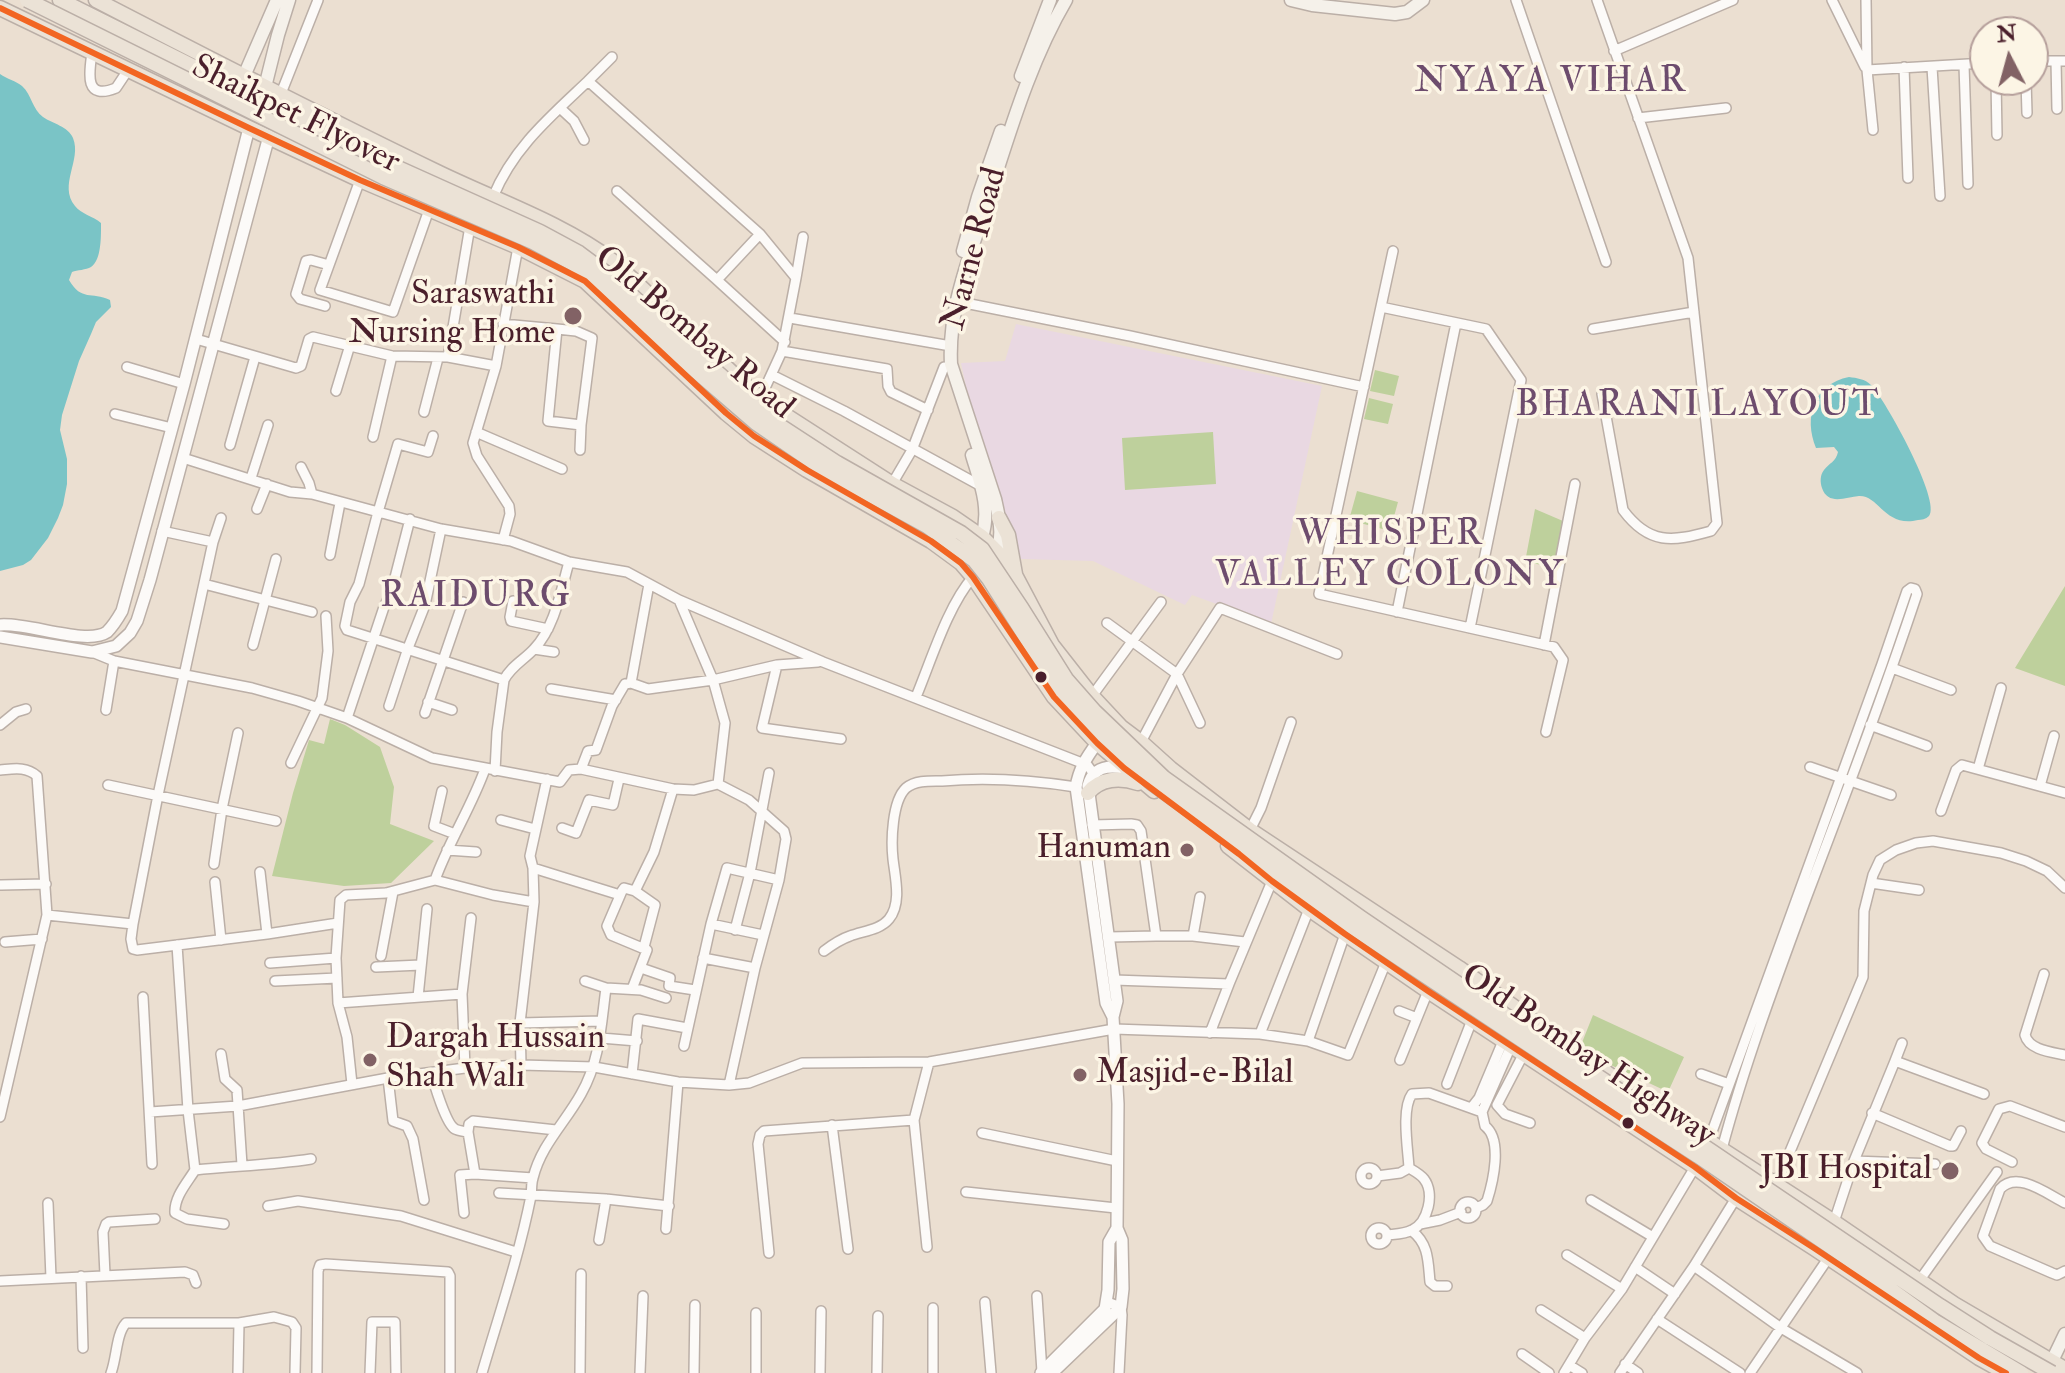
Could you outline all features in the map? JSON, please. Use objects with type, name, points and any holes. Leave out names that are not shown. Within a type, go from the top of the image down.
[{"type":"main road","name":"Shaikpet Flyover","points":[[27,0],[383,177],[533,242],[601,283],[756,423],[823,469],[927,526],[974,560],[1056,685],[1081,716],[1151,782],[1346,923],[1698,1156],[1934,1321],[2021,1373]]},
{"type":"main road","name":"Shaikpet Flyover","points":[[60,0],[380,160],[540,232],[579,253],[610,276],[768,418],[837,463],[961,533],[982,549],[1066,679],[1095,712],[1164,778],[1361,918],[1940,1306],[1990,1338],[2057,1368]]},
{"type":"main road","name":"Old Bombay Road","points":[[96,0],[280,96],[493,197],[606,256],[760,399],[892,484],[953,517],[982,537],[1015,575],[1052,645],[1121,727]]},
{"type":"main road","points":[[244,76],[277,0]]},
{"type":"main road","points":[[265,87],[289,0]]},
{"type":"main road","name":"Narne Road","points":[[982,537],[987,522],[981,486],[944,367],[949,299],[978,197],[1050,0]]},
{"type":"main road","name":"Narne Road","points":[[997,552],[1000,540],[995,499],[951,364],[950,341],[955,301],[1033,66],[1066,0]]},
{"type":"main road","points":[[1291,0],[1395,14],[1407,12],[1423,0]]},
{"type":"main road","name":"Old Bombay Highway","points":[[0,8],[360,180],[518,247],[585,281],[754,436],[931,541],[961,563],[1054,697],[1097,743],[1146,785],[1309,909],[1428,991],[1695,1167],[1736,1198],[2006,1373]]},
{"type":"main road","points":[[999,518],[1008,535],[1015,575]]},
{"type":"main road","points":[[973,577],[997,552]]},
{"type":"main road","name":"Old Bombay Highway","points":[[1121,727],[1250,830],[1459,968],[1667,1115],[2057,1368]]},
{"type":"main road","points":[[1082,790],[1111,780],[1146,785]]},
{"type":"main road","points":[[1472,1020],[1492,993]]},
{"type":"main road","points":[[1944,1335],[1962,1309]]},
{"type":"main road","points":[[2057,1368],[2065,1334]]},
{"type":"street","points":[[280,96],[318,0]]},
{"type":"street","points":[[1516,0],[1606,262]]},
{"type":"street","points":[[1597,0],[1688,258],[1717,523],[1711,531],[1683,539],[1649,535],[1634,525],[1623,510],[1602,394]]},
{"type":"street","points":[[1614,51],[1711,5],[1733,0]]},
{"type":"street","points":[[1832,0],[1867,70]]},
{"type":"street","points":[[1866,0],[1867,70],[1873,130]]},
{"type":"street","points":[[92,53],[88,76],[90,83],[100,92],[116,88],[128,70]]},
{"type":"street","points":[[493,197],[515,155],[612,57]]},
{"type":"street","points":[[2057,109],[2061,61]]},
{"type":"street","points":[[1964,65],[1968,184]]},
{"type":"street","points":[[1867,70],[1969,65]]},
{"type":"street","points":[[1904,67],[1908,178]]},
{"type":"street","points":[[1932,67],[1940,196]]},
{"type":"street","points":[[588,81],[760,234],[796,278]]},
{"type":"street","points":[[1996,96],[1997,135]]},
{"type":"street","points":[[2026,96],[2027,113]]},
{"type":"street","points":[[560,108],[574,121],[584,140]]},
{"type":"street","points":[[1638,118],[1726,108]]},
{"type":"street","points":[[3,630],[96,637],[113,626],[122,611],[249,128]]},
{"type":"street","points":[[92,652],[116,646],[137,621],[269,136]]},
{"type":"street","points":[[360,180],[320,290],[393,312],[440,174]]},
{"type":"street","points":[[617,191],[717,280],[783,346],[887,369],[891,392],[928,410]]},
{"type":"street","points":[[424,412],[443,358],[470,226]]},
{"type":"street","points":[[717,280],[760,234]]},
{"type":"street","points":[[760,399],[783,346],[803,237]]},
{"type":"street","points":[[503,540],[509,506],[477,456],[473,443],[496,366],[518,247]]},
{"type":"street","points":[[1393,251],[1319,594],[1554,647],[1563,660],[1546,732]]},
{"type":"street","points":[[325,306],[300,299],[296,294],[306,261],[329,265]]},
{"type":"street","points":[[955,301],[1364,387]]},
{"type":"street","points":[[1381,307],[1486,329],[1521,380],[1470,628]]},
{"type":"street","points":[[1593,329],[1694,312]]},
{"type":"street","points":[[790,318],[945,345]]},
{"type":"street","points":[[1397,612],[1456,323]]},
{"type":"street","points":[[503,324],[576,331],[592,338],[580,450]]},
{"type":"street","points":[[557,329],[548,421],[581,425]]},
{"type":"street","points":[[196,339],[298,368],[310,338],[392,356],[443,358],[496,366]]},
{"type":"street","points":[[336,391],[350,345]]},
{"type":"street","points":[[373,437],[392,356]]},
{"type":"street","points":[[230,445],[255,357]]},
{"type":"street","points":[[127,367],[184,384]]},
{"type":"street","points":[[892,484],[912,450],[944,367]]},
{"type":"street","points":[[772,375],[981,486]]},
{"type":"street","points":[[115,414],[172,428]]},
{"type":"street","points":[[251,478],[268,425]]},
{"type":"street","points":[[476,432],[562,469]]},
{"type":"street","points":[[433,436],[428,452],[398,444],[345,624],[347,630],[504,680]]},
{"type":"street","points":[[183,458],[290,492],[312,494],[441,529],[511,541],[569,562],[627,572],[679,600],[823,662],[1082,763],[1093,773]]},
{"type":"street","points":[[301,467],[312,494]]},
{"type":"street","points":[[257,509],[267,484]]},
{"type":"street","points":[[1544,645],[1575,484]]},
{"type":"street","points":[[330,555],[340,503]]},
{"type":"street","points":[[221,518],[213,542],[158,795],[133,924],[133,949],[338,923]]},
{"type":"street","points":[[347,718],[391,593],[410,519]]},
{"type":"street","points":[[389,706],[425,605],[441,529]]},
{"type":"street","points":[[162,531],[213,542]]},
{"type":"street","points":[[253,645],[276,559]]},
{"type":"street","points":[[435,880],[455,834],[490,770],[504,680],[510,670],[534,649],[548,629],[569,562]]},
{"type":"street","points":[[916,697],[955,603],[973,577]]},
{"type":"street","points":[[204,584],[312,612]]},
{"type":"street","points":[[631,683],[649,584]]},
{"type":"street","points":[[1715,1144],[1729,1084],[1846,779],[1892,668],[1917,594],[1915,589],[1907,591],[1846,779],[1739,1086],[1715,1144]]},
{"type":"street","points":[[679,600],[713,680],[725,723],[718,784]]},
{"type":"street","points":[[513,601],[511,621],[548,629]]},
{"type":"street","points":[[452,710],[427,708],[463,602]]},
{"type":"street","points":[[1092,696],[1161,602]]},
{"type":"street","points":[[1141,742],[1177,674],[1220,608],[1337,654]]},
{"type":"street","points":[[291,763],[322,698],[328,651],[326,616]]},
{"type":"street","points":[[1107,623],[1177,674],[1200,723]]},
{"type":"street","points":[[3,630],[92,652],[114,661],[252,688],[318,707],[432,758],[560,782],[569,770],[581,769],[673,789],[694,790],[718,784],[749,800],[782,827],[786,835],[779,880],[763,935],[729,1085]]},
{"type":"street","points":[[534,649],[554,652]]},
{"type":"street","points":[[106,710],[114,661]]},
{"type":"street","points":[[581,769],[588,751],[596,750],[625,684],[648,689],[713,680],[777,665],[823,662]]},
{"type":"street","points":[[777,665],[762,728],[841,739]]},
{"type":"street","points":[[1892,668],[1951,690]]},
{"type":"street","points":[[1978,769],[2001,688]]},
{"type":"street","points":[[551,689],[616,700]]},
{"type":"street","points":[[0,725],[16,712],[26,709]]},
{"type":"street","points":[[1250,830],[1261,808],[1291,722]]},
{"type":"street","points":[[1870,725],[1927,746]]},
{"type":"street","points":[[214,864],[238,733]]},
{"type":"street","points":[[2040,786],[2054,736]]},
{"type":"street","points":[[1097,743],[1078,773],[1092,825],[1117,1001],[1113,1023],[1118,1104],[1116,1208],[1117,1228],[1122,1240],[1123,1289],[1119,1373]]},
{"type":"street","points":[[1941,811],[1958,767],[1966,766],[2065,793]]},
{"type":"street","points":[[1810,767],[1891,795]]},
{"type":"street","points":[[0,770],[24,768],[37,776],[47,915],[0,1117]]},
{"type":"street","points":[[824,951],[849,936],[877,928],[889,919],[895,907],[897,890],[892,855],[893,825],[898,800],[906,789],[918,782],[972,778],[1024,779],[1082,790],[1100,768],[1124,768]]},
{"type":"street","points":[[735,930],[750,873],[769,773]]},
{"type":"street","points":[[521,1065],[520,1023],[534,902],[530,856],[547,779]]},
{"type":"street","points":[[562,828],[576,833],[589,800],[613,805],[619,779]]},
{"type":"street","points":[[108,785],[276,821]]},
{"type":"street","points":[[635,891],[654,852],[673,789]]},
{"type":"street","points":[[1082,790],[1106,1003],[1113,1023]]},
{"type":"street","points":[[442,791],[434,826],[455,834]]},
{"type":"street","points":[[501,820],[535,829]]},
{"type":"street","points":[[1092,825],[1131,824],[1139,827],[1156,936]]},
{"type":"street","points":[[1776,1185],[1863,977],[1864,911],[1880,860],[1896,850],[1933,841],[2001,853],[2026,861],[2047,871],[2065,888]]},
{"type":"street","points":[[447,850],[476,852]]},
{"type":"street","points":[[533,868],[620,895]]},
{"type":"street","points":[[684,1046],[695,990],[727,868],[779,880]]},
{"type":"street","points":[[260,872],[267,934]]},
{"type":"street","points":[[352,1084],[347,1037],[338,1003],[336,958],[340,900],[346,895],[393,892],[435,880],[534,902]]},
{"type":"street","points":[[1210,1033],[1272,881]]},
{"type":"street","points":[[215,882],[221,940]]},
{"type":"street","points":[[1871,883],[1919,890]]},
{"type":"street","points":[[1,885],[46,884]]},
{"type":"street","points":[[632,989],[647,950],[644,947],[655,905],[628,887],[624,888],[607,926],[608,931],[611,935],[644,947]]},
{"type":"street","points":[[381,956],[393,892]]},
{"type":"street","points":[[1193,936],[1200,897]]},
{"type":"street","points":[[418,997],[427,909]]},
{"type":"street","points":[[1260,1034],[1309,909]]},
{"type":"street","points":[[47,915],[133,924]]},
{"type":"street","points":[[465,1068],[462,994],[471,918]]},
{"type":"street","points":[[711,924],[763,935]]},
{"type":"street","points":[[1308,1041],[1345,934]]},
{"type":"street","points":[[1109,937],[1193,936],[1245,942]]},
{"type":"street","points":[[5,942],[42,939]]},
{"type":"street","points":[[177,945],[195,1170],[180,1193],[175,1213],[187,1219],[224,1224]]},
{"type":"street","points":[[270,963],[336,958]]},
{"type":"street","points":[[703,958],[755,968]]},
{"type":"street","points":[[150,1112],[238,1106],[388,1078],[465,1068],[521,1065],[594,1067],[678,1082],[729,1085],[749,1083],[802,1063],[929,1062],[1113,1023],[1210,1033],[1260,1034],[1308,1041],[1348,1055],[1386,962]]},
{"type":"street","points":[[376,967],[421,965]]},
{"type":"street","points":[[641,968],[670,978],[669,986],[695,990]]},
{"type":"street","points":[[2044,974],[2025,1035],[2026,1041],[2032,1046],[2065,1055]]},
{"type":"street","points":[[275,981],[337,978]]},
{"type":"street","points":[[1114,980],[1229,984]]},
{"type":"street","points":[[585,981],[606,988],[641,990],[666,998]]},
{"type":"street","points":[[482,1373],[533,1178],[545,1147],[582,1093],[594,1067],[601,1038],[606,988]]},
{"type":"street","points":[[1400,1060],[1428,991]]},
{"type":"street","points":[[338,1003],[462,994]]},
{"type":"street","points":[[143,997],[152,1164]]},
{"type":"street","points":[[1399,1011],[1417,1018]]},
{"type":"street","points":[[632,1074],[638,1019],[687,1028]]},
{"type":"street","points":[[1447,1084],[1472,1020]]},
{"type":"street","points":[[520,1023],[602,1021]]},
{"type":"street","points":[[601,1038],[637,1041]]},
{"type":"street","points":[[1834,1222],[1872,1113],[1902,1043]]},
{"type":"street","points":[[1472,1107],[1512,1047]]},
{"type":"street","points":[[1387,1235],[1401,1234],[1461,1212],[1466,1202],[1476,1208],[1487,1201],[1495,1140],[1485,1126],[1482,1112],[1512,1047]]},
{"type":"street","points":[[1512,1047],[1497,1105],[1505,1114],[1530,1123]]},
{"type":"street","points":[[221,1054],[225,1079],[237,1090],[242,1165]]},
{"type":"street","points":[[1895,1061],[1984,1094]]},
{"type":"street","points":[[927,1247],[914,1120],[929,1062]]},
{"type":"street","points":[[432,1074],[450,1124],[455,1130],[468,1132]]},
{"type":"street","points":[[1701,1074],[1729,1084]]},
{"type":"street","points":[[388,1078],[393,1121],[407,1126],[413,1139],[424,1200]]},
{"type":"street","points":[[666,1229],[678,1082]]},
{"type":"street","points":[[1409,1168],[1409,1097],[1429,1093],[1482,1112]]},
{"type":"street","points":[[2012,1162],[1986,1149],[1982,1143],[1999,1109],[2010,1106],[2065,1127]]},
{"type":"street","points":[[1872,1113],[1950,1146],[1955,1144],[1961,1131]]},
{"type":"street","points":[[769,1253],[758,1144],[764,1131],[914,1120]]},
{"type":"street","points":[[475,1174],[468,1132],[469,1124],[473,1121],[556,1130]]},
{"type":"street","points":[[832,1125],[848,1249]]},
{"type":"street","points":[[982,1133],[1117,1161]]},
{"type":"street","points":[[195,1170],[311,1159]]},
{"type":"street","points":[[1854,1161],[1935,1164]]},
{"type":"street","points":[[1582,1373],[1567,1369],[1585,1338],[1622,1289],[1695,1167]]},
{"type":"street","points":[[1377,1176],[1400,1173],[1409,1168]]},
{"type":"street","points":[[1409,1168],[1424,1179],[1429,1188],[1426,1212],[1416,1228]]},
{"type":"street","points":[[1919,1281],[1997,1172]]},
{"type":"street","points":[[464,1213],[460,1175],[533,1178]]},
{"type":"street","points":[[2065,1203],[2021,1182],[2012,1181],[2000,1189],[1983,1236],[1990,1246],[2052,1273],[2057,1275],[2065,1271]]},
{"type":"street","points":[[966,1192],[1116,1208]]},
{"type":"street","points":[[499,1193],[669,1206]]},
{"type":"street","points":[[1638,1373],[1622,1369],[1694,1266],[1736,1198]]},
{"type":"street","points":[[599,1240],[606,1199]]},
{"type":"street","points":[[1591,1200],[1653,1237]]},
{"type":"street","points":[[268,1206],[298,1201],[401,1216],[516,1252]]},
{"type":"street","points":[[48,1203],[51,1278]]},
{"type":"street","points":[[105,1275],[103,1232],[106,1224],[155,1219]]},
{"type":"street","points":[[1042,1373],[1105,1309],[1109,1242],[1117,1228]]},
{"type":"street","points":[[1416,1228],[1425,1247],[1430,1282],[1435,1286],[1447,1286]]},
{"type":"street","points":[[1567,1255],[1622,1289]]},
{"type":"street","points":[[1750,1373],[1829,1257]]},
{"type":"street","points":[[317,1373],[318,1271],[320,1265],[326,1264],[448,1272],[450,1373]]},
{"type":"street","points":[[1694,1266],[1781,1328],[1857,1373]]},
{"type":"street","points":[[1635,1267],[1675,1294]]},
{"type":"street","points":[[0,1281],[185,1272],[193,1275],[196,1283]]},
{"type":"street","points":[[580,1373],[581,1274]]},
{"type":"street","points":[[81,1276],[83,1348]]},
{"type":"street","points":[[640,1373],[643,1296]]},
{"type":"street","points":[[1037,1296],[1042,1373]]},
{"type":"street","points":[[1108,1296],[1121,1307]]},
{"type":"street","points":[[985,1302],[991,1373]]},
{"type":"street","points":[[694,1373],[695,1305]]},
{"type":"street","points":[[1056,1371],[1121,1307]]},
{"type":"street","points":[[933,1308],[933,1373]]},
{"type":"street","points":[[1541,1310],[1585,1338]]},
{"type":"street","points":[[820,1373],[821,1311]]},
{"type":"street","points":[[756,1313],[756,1373]]},
{"type":"street","points":[[877,1373],[878,1316]]},
{"type":"street","points":[[111,1373],[119,1331],[126,1323],[239,1323],[274,1317],[292,1322],[296,1328],[295,1373]]},
{"type":"street","points":[[1657,1319],[1740,1373]]},
{"type":"street","points":[[370,1373],[372,1322],[395,1322],[396,1373]]},
{"type":"street","points":[[238,1373],[239,1323]]},
{"type":"street","points":[[1522,1354],[1549,1373]]},
{"type":"shaded area","points":[[1016,324],[1322,386],[1271,624],[1192,595],[1185,605],[1093,561],[1021,559],[976,435],[961,363],[1005,361]]},
{"type":"green space","points":[[1375,370],[1399,376],[1394,396],[1370,391]]},
{"type":"green space","points":[[1369,398],[1393,404],[1388,424],[1364,419]]},
{"type":"green space","points":[[1213,432],[1216,484],[1125,490],[1122,438]]},
{"type":"green space","points":[[1357,491],[1398,502],[1390,531],[1349,520]]},
{"type":"green space","points":[[1535,509],[1563,521],[1554,567],[1525,562]]},
{"type":"green space","points":[[2065,586],[2065,686],[2015,668]]},
{"type":"green space","points":[[330,719],[380,747],[394,787],[390,824],[434,841],[391,883],[344,886],[272,876],[309,740],[324,744]]},
{"type":"green space","points":[[1593,1015],[1684,1057],[1668,1092],[1579,1050]]},
{"type":"water","points":[[0,74],[22,86],[39,114],[64,128],[73,138],[75,155],[69,181],[70,198],[78,209],[101,223],[101,234],[95,264],[72,272],[69,280],[83,294],[110,300],[111,307],[96,322],[79,361],[62,415],[60,430],[67,459],[67,484],[58,518],[48,538],[31,560],[0,571]]},
{"type":"water","points":[[1849,377],[1871,385],[1899,429],[1927,492],[1931,507],[1926,518],[1898,519],[1866,497],[1833,499],[1825,494],[1822,474],[1838,452],[1834,447],[1816,448],[1811,425],[1814,404],[1827,387]]},
{"type":"transit line","points":[[0,8],[360,180],[518,247],[585,281],[754,436],[931,541],[961,563],[1054,697],[1124,768],[1272,881],[1428,991],[1695,1167],[1736,1198],[2006,1373]]},
{"type":"place","name":"Saraswathi Nursing Home","points":[[573,316]]},
{"type":"place","name":"Hanuman","points":[[1187,850]]},
{"type":"place","name":"Dargah Hussain Shah Wali","points":[[370,1060]]},
{"type":"place","name":"Masjid-e-Bilal","points":[[1080,1075]]},
{"type":"place","name":"JBI Hospital","points":[[1950,1171]]},
{"type":"district","name":"NYAYA VIHAR","points":[[1551,83]]},
{"type":"district","name":"BHARANI LAYOUT","points":[[1698,407]]},
{"type":"district","name":"WHISPER VALLEY COLONY","points":[[1390,556]]},
{"type":"district","name":"RAIDURG","points":[[476,598]]}]
